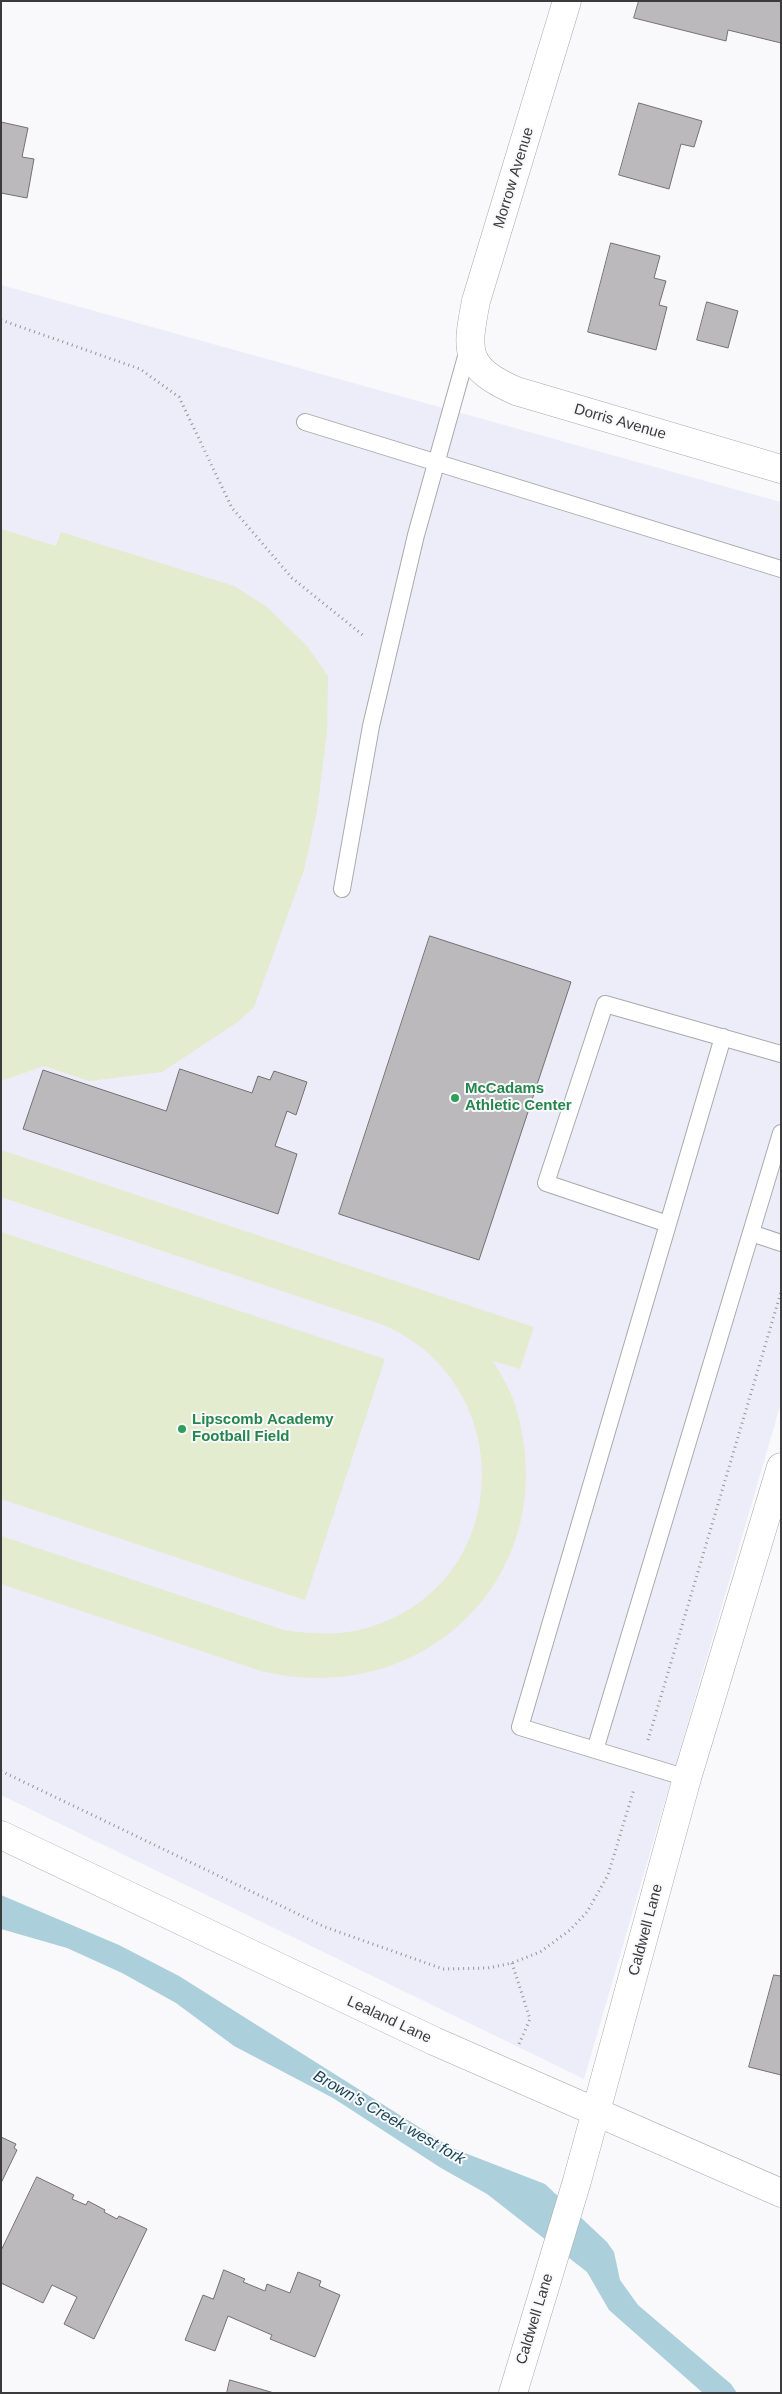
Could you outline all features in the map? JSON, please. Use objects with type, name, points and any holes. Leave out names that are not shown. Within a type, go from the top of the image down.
[{"type":"street","name":"Morrow Avenue","points":[[470,350],[476,301],[567,1]]},
{"type":"street","name":"Dorris Avenue","points":[[470,350],[475,363],[491,378],[516,391],[781,469]]},
{"type":"street","name":"Caldwell Lane","points":[[513,2393],[577,2181],[687,1778],[781,1468]]},
{"type":"street","name":"Lealand Lane","points":[[1,1836],[505,2073],[781,2193]]},
{"type":"lane","points":[[342,889],[371,726],[416,535],[470,350]]},
{"type":"lane","points":[[305,422],[781,569]]},
{"type":"lane","points":[[668,1224],[546,1183],[605,1004],[781,1054]]},
{"type":"lane","points":[[687,1778],[520,1727],[723,1037]]},
{"type":"lane","points":[[595,1750],[781,1133]]},
{"type":"lane","points":[[751,1234],[781,1243]]},
{"type":"path","points":[[1,320],[140,369],[180,397],[232,508],[292,578],[364,636]]},
{"type":"path","points":[[1,1771],[324,1927],[443,1969],[488,1968],[512,1963],[540,1952],[570,1930],[587,1912],[599,1894],[616,1854],[781,1292]]},
{"type":"path","points":[[505,2073],[530,2018],[512,1963]]},
{"type":"shaded area","points":[[1,285],[781,502],[781,1403],[584,2079],[1,1795]]},
{"type":"green space","points":[[1,529],[56,546],[61,532],[234,586],[267,607],[307,646],[328,676],[327,732],[317,811],[304,870],[254,1007],[239,1021],[162,1072],[89,1081],[44,1066],[1,1081]]},
{"type":"green space","points":[[1,1150],[534,1327],[520,1369],[493,1361],[509,1390],[516,1408],[526,1468],[520,1524],[500,1574],[468,1616],[427,1649],[377,1670],[321,1678],[261,1671],[1,1584],[1,1536],[284,1630],[326,1634],[357,1631],[416,1605],[451,1571],[473,1529],[482,1482],[477,1435],[459,1390],[427,1352],[381,1324],[1,1197]]},
{"type":"green space","name":"Lipscomb Academy Football Field","points":[[1,1232],[385,1359],[305,1600],[1,1499]]},
{"type":"water","name":"Brown's Creek west fork","points":[[1,1895],[119,1945],[179,1976],[452,2148],[545,2184],[607,2242],[614,2252],[620,2280],[638,2305],[731,2384],[737,2393],[703,2393],[609,2310],[587,2272],[487,2194],[441,2168],[333,2098],[234,2046],[176,2003],[122,1973],[67,1948],[1,1929]]},
{"type":"building","points":[[639,1],[781,1],[781,43],[728,30],[726,41],[634,18]]},
{"type":"building","points":[[639,103],[702,121],[694,147],[681,144],[669,189],[619,175]]},
{"type":"building","points":[[1,122],[28,128],[22,157],[34,159],[27,198],[1,193]]},
{"type":"building","points":[[611,243],[660,256],[654,278],[666,281],[659,305],[667,307],[656,350],[588,332]]},
{"type":"building","points":[[707,302],[738,311],[728,348],[697,340]]},
{"type":"building","name":"McCadams Athletic Center","points":[[430,936],[571,982],[479,1260],[339,1214]]},
{"type":"building","points":[[180,1069],[252,1093],[258,1076],[270,1080],[274,1071],[307,1082],[296,1115],[287,1111],[275,1146],[297,1154],[278,1214],[23,1129],[43,1070],[166,1111]]},
{"type":"building","points":[[774,1975],[781,1976],[781,2075],[749,2067]]},
{"type":"building","points":[[1,2137],[16,2144],[14,2148],[17,2150],[1,2183]]},
{"type":"building","points":[[37,2177],[74,2195],[72,2199],[86,2205],[88,2201],[117,2219],[119,2216],[147,2229],[94,2339],[64,2324],[77,2297],[52,2285],[43,2303],[1,2283],[1,2251]]},
{"type":"building","points":[[224,2270],[245,2279],[243,2282],[265,2291],[267,2284],[290,2293],[298,2272],[321,2281],[319,2286],[340,2295],[315,2357],[270,2339],[272,2335],[228,2316],[215,2351],[185,2340],[203,2295],[213,2299]]},
{"type":"building","points":[[230,2380],[274,2393],[227,2393]]},
{"type":"place","name":"McCadams Athletic Center","points":[[455,1098]]},
{"type":"place","name":"Lipscomb Academy Football Field","points":[[182,1429]]}]
